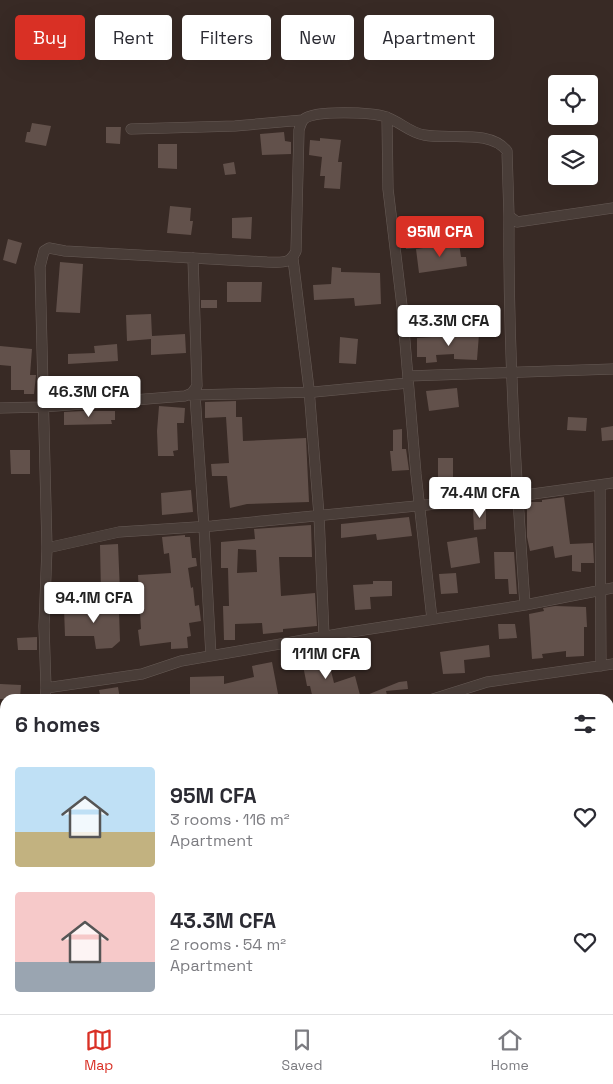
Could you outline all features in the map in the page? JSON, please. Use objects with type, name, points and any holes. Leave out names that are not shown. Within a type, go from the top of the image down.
[{"type":"street","points":[[130,129],[235,126],[303,120],[314,114],[371,113],[387,117],[422,135],[445,138],[489,138],[501,143],[507,150],[509,216],[508,296],[513,372],[512,414],[525,605]]},
{"type":"street","points":[[387,117],[388,189],[402,306],[432,619]]},
{"type":"street","points":[[303,120],[299,130],[296,251],[293,259],[310,392],[319,515],[324,636]]},
{"type":"street","points":[[509,216],[517,222],[613,208]]},
{"type":"street","points":[[293,259],[267,262],[65,251],[49,248],[44,251],[40,267],[47,548],[44,626],[46,694],[142,674],[180,661],[324,636],[525,605],[613,588]]},
{"type":"street","points":[[192,258],[197,386],[190,395],[204,526],[211,656]]},
{"type":"street","points":[[0,408],[42,407],[190,395],[310,392],[408,379],[513,372],[613,369]]},
{"type":"street","points":[[47,548],[119,532],[420,506],[518,496],[613,483]]},
{"type":"street","points":[[600,485],[601,666]]},
{"type":"street","points":[[449,694],[487,682],[613,664]]},
{"type":"building","points":[[32,123],[51,126],[46,146],[25,142],[27,132],[30,132]]},
{"type":"building","points":[[106,127],[121,127],[120,144],[106,143]]},
{"type":"building","points":[[284,132],[285,141],[291,142],[291,154],[262,155],[260,134]]},
{"type":"building","points":[[320,138],[341,140],[338,162],[342,162],[340,189],[324,188],[325,176],[320,176],[322,157],[309,155],[310,140],[320,141]]},
{"type":"building","points":[[158,144],[177,144],[177,169],[158,168]]},
{"type":"building","points":[[234,162],[236,174],[225,175],[223,164]]},
{"type":"building","points":[[170,206],[191,208],[190,221],[193,221],[191,235],[167,233]]},
{"type":"building","points":[[252,217],[251,239],[232,238],[232,218]]},
{"type":"building","points":[[418,233],[419,248],[406,249],[404,234]]},
{"type":"building","points":[[8,239],[22,243],[16,264],[3,260]]},
{"type":"building","points":[[459,243],[461,257],[466,257],[467,266],[419,273],[416,249]]},
{"type":"building","points":[[60,262],[83,264],[80,313],[56,312]]},
{"type":"building","points":[[332,267],[341,268],[341,272],[380,273],[381,304],[355,306],[354,298],[314,300],[313,285],[331,284]]},
{"type":"building","points":[[227,282],[262,282],[261,302],[227,302]]},
{"type":"building","points":[[201,300],[217,300],[217,308],[201,308]]},
{"type":"building","points":[[151,314],[152,336],[185,334],[186,353],[151,355],[151,339],[127,341],[126,315]]},
{"type":"building","points":[[447,333],[479,334],[477,360],[454,359],[454,354],[436,355],[437,362],[426,363],[426,357],[417,357],[417,338],[447,336]]},
{"type":"building","points":[[340,337],[358,339],[356,364],[339,363]]},
{"type":"building","points":[[117,344],[118,361],[68,364],[68,354],[95,353],[94,346]]},
{"type":"building","points":[[0,346],[32,349],[30,375],[36,375],[34,394],[24,394],[24,390],[11,390],[11,366],[0,365]]},
{"type":"building","points":[[457,388],[459,407],[429,411],[426,391]]},
{"type":"building","points":[[236,401],[236,417],[242,417],[243,441],[306,438],[309,502],[247,504],[230,508],[227,476],[212,476],[211,464],[229,463],[226,417],[205,418],[205,402]]},
{"type":"building","points":[[159,406],[185,408],[184,423],[177,423],[178,450],[173,451],[174,456],[158,456]]},
{"type":"building","points":[[115,411],[115,420],[111,420],[112,424],[64,425],[64,412]]},
{"type":"building","points":[[568,417],[587,418],[586,431],[567,430]]},
{"type":"building","points":[[613,426],[613,440],[602,441],[601,428]]},
{"type":"building","points":[[402,429],[402,449],[406,449],[409,470],[392,471],[390,451],[393,451],[393,430]]},
{"type":"building","points":[[10,450],[30,450],[30,474],[11,474]]},
{"type":"building","points":[[438,458],[453,458],[453,483],[438,484]]},
{"type":"building","points":[[191,490],[193,512],[162,515],[161,493]]},
{"type":"building","points":[[564,497],[570,544],[593,543],[594,563],[581,563],[581,572],[572,571],[572,555],[555,558],[553,546],[530,551],[527,537],[527,502],[542,502],[542,500]]},
{"type":"building","points":[[486,509],[486,529],[474,530],[473,510]]},
{"type":"building","points":[[409,517],[412,536],[377,540],[376,534],[341,538],[341,524]]},
{"type":"building","points":[[311,525],[312,557],[279,557],[281,596],[315,593],[317,626],[283,629],[283,632],[263,634],[262,623],[235,624],[235,640],[224,640],[223,606],[229,606],[228,568],[221,568],[221,542],[255,539],[254,529]],"holes":[[[238,549],[256,550],[257,572],[237,573]]]},
{"type":"building","points":[[185,535],[185,537],[190,537],[192,558],[196,558],[197,566],[188,568],[195,606],[199,605],[201,621],[189,623],[191,636],[187,637],[188,648],[171,649],[171,642],[140,646],[138,630],[141,629],[138,575],[171,573],[169,553],[164,554],[162,537]]},
{"type":"building","points":[[477,537],[480,563],[451,568],[447,542]]},
{"type":"building","points":[[118,544],[120,592],[101,593],[100,545]]},
{"type":"building","points":[[494,552],[514,552],[517,594],[509,594],[508,579],[495,579]]},
{"type":"building","points":[[456,573],[458,593],[441,594],[439,574]]},
{"type":"building","points":[[373,581],[392,581],[392,596],[370,597],[371,609],[355,610],[353,585],[373,584]]},
{"type":"building","points":[[101,597],[119,611],[120,641],[112,648],[96,649],[94,636],[65,636],[64,608],[102,605]]},
{"type":"building","points":[[555,606],[586,607],[587,627],[584,627],[584,656],[566,657],[566,651],[542,654],[543,658],[532,659],[529,614],[544,611],[543,608]]},
{"type":"building","points":[[498,624],[515,624],[517,638],[499,639]]},
{"type":"building","points":[[37,637],[37,650],[18,650],[17,638]]},
{"type":"building","points":[[489,645],[490,657],[464,660],[465,673],[443,674],[440,652]]},
{"type":"building","points":[[318,651],[319,658],[327,655],[334,683],[355,676],[360,694],[312,694],[310,686],[307,686],[301,655]]},
{"type":"building","points":[[272,662],[278,694],[190,694],[190,677],[224,676],[224,684],[254,677],[252,666]]},
{"type":"building","points":[[407,681],[408,689],[386,691],[387,694],[369,694],[399,682]]},
{"type":"building","points":[[0,684],[21,685],[20,694],[0,694]]},
{"type":"building","points":[[118,687],[119,694],[100,694],[99,690]]}]
